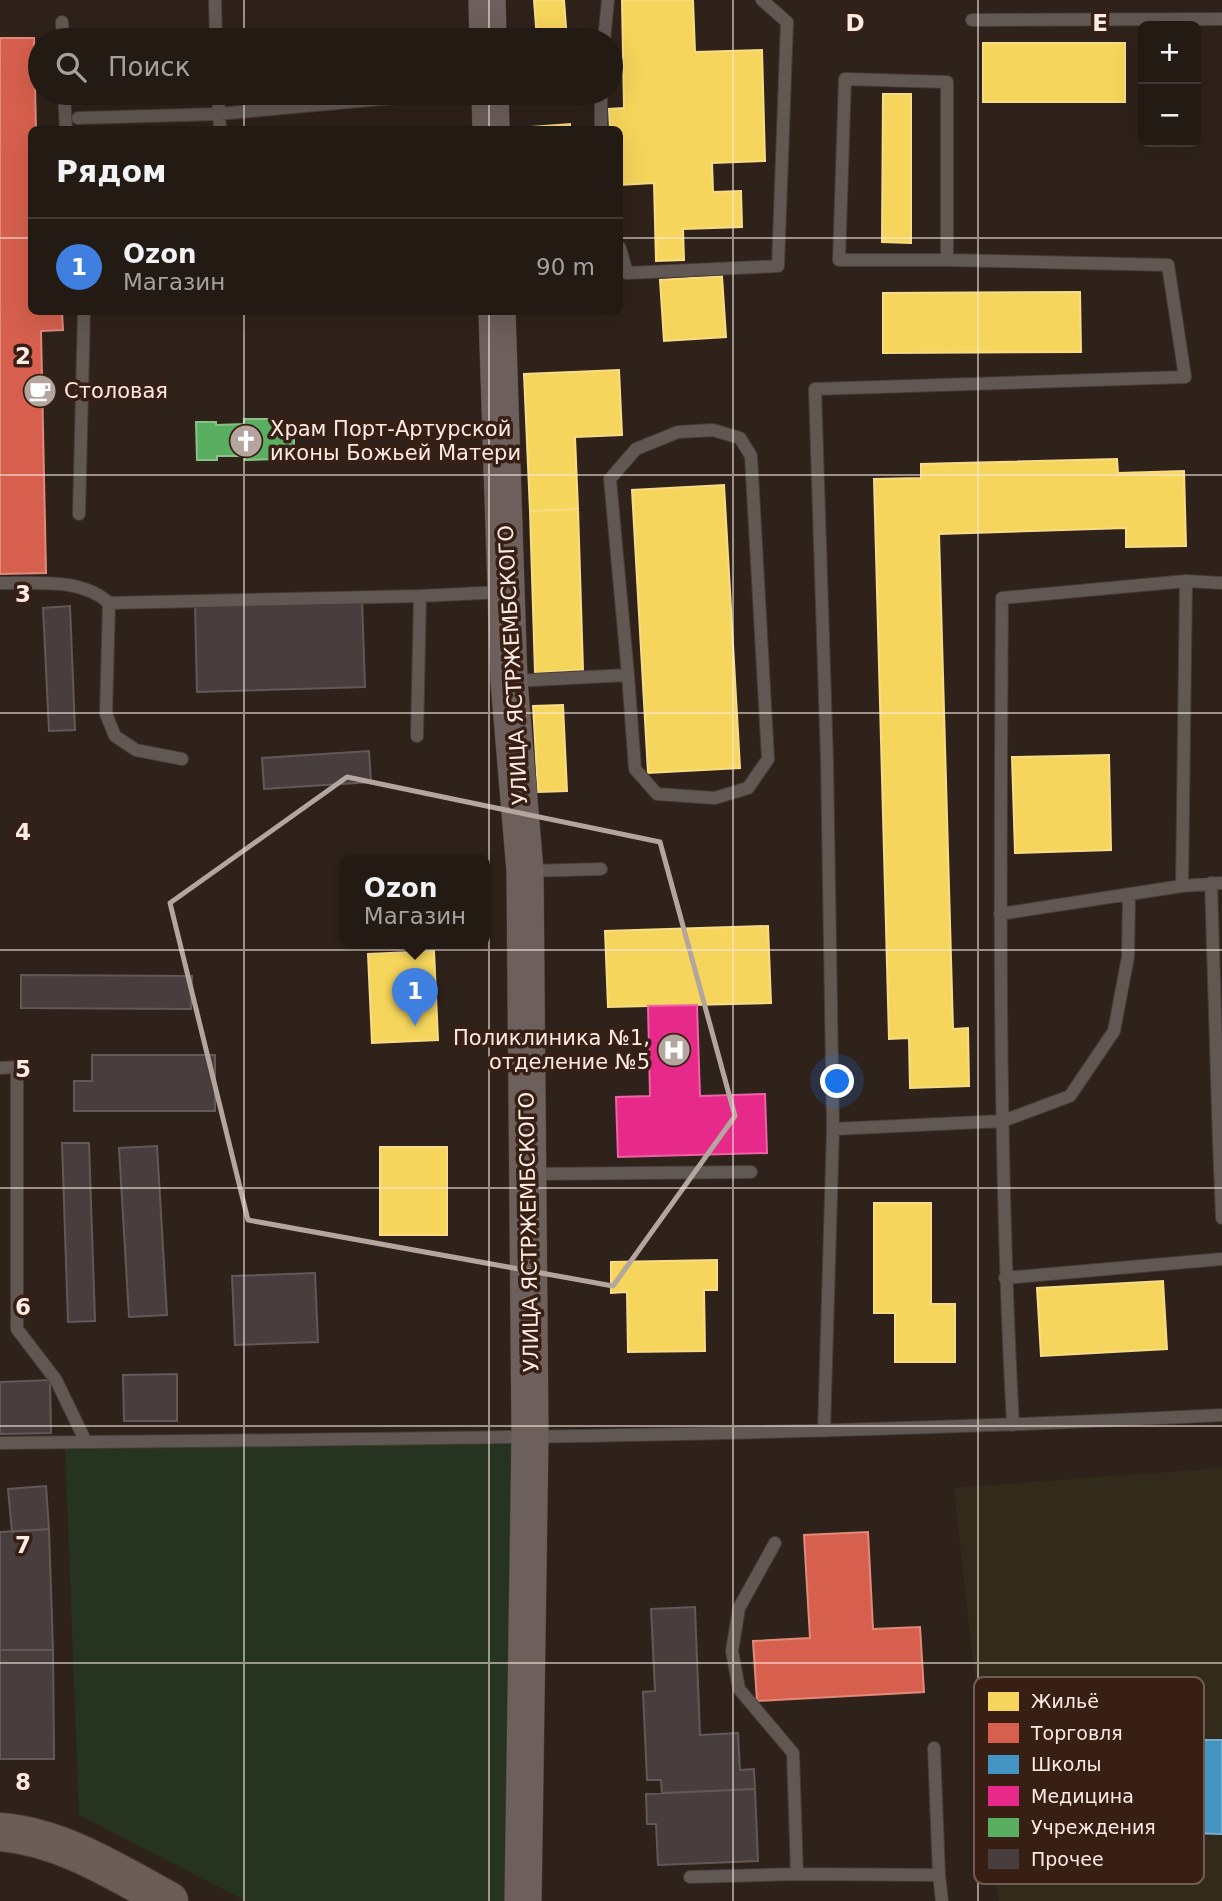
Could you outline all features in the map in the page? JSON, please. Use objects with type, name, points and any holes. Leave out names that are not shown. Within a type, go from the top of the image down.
[{"type":"main road","points":[[487,0],[488,28]]},
{"type":"main road","points":[[490,105],[491,126]]},
{"type":"main road","name":"УЛИЦА ЯСТРЖЕМБСКОГО","points":[[497,315],[509,681],[525,871],[530,1435],[523,1901]]},
{"type":"main road","points":[[0,1832],[49,1841],[96,1862],[169,1901]]},
{"type":"lane","points":[[215,0],[216,28]]},
{"type":"lane","points":[[605,28],[608,0]]},
{"type":"lane","points":[[623,259],[627,273],[778,266],[787,22],[762,0]]},
{"type":"lane","points":[[972,20],[1222,19]]},
{"type":"lane","points":[[62,22],[62,28]]},
{"type":"lane","points":[[824,1431],[833,1129],[827,761],[815,388],[1185,377],[1168,265],[839,260],[845,79],[947,82],[947,260]]},
{"type":"lane","points":[[65,105],[66,126]]},
{"type":"lane","points":[[219,105],[220,126]]},
{"type":"lane","points":[[78,118],[219,114],[317,105]]},
{"type":"lane","points":[[601,105],[601,126]]},
{"type":"lane","points":[[79,514],[84,315]]},
{"type":"lane","points":[[713,429],[740,438],[751,456],[768,759],[748,788],[715,798],[657,794],[635,769],[628,676],[610,479],[636,449],[678,432],[713,429]]},
{"type":"lane","points":[[1182,886],[1186,581]]},
{"type":"lane","points":[[1013,1425],[1005,1278],[1000,914],[1002,598],[1186,581],[1222,583]]},
{"type":"lane","points":[[0,583],[66,584],[97,592],[109,603],[508,592]]},
{"type":"lane","points":[[417,736],[420,596]]},
{"type":"lane","points":[[109,603],[106,714],[115,736],[136,750],[182,759]]},
{"type":"lane","points":[[509,681],[628,676]]},
{"type":"lane","points":[[525,871],[601,869]]},
{"type":"lane","points":[[1000,914],[1217,883],[1222,1219]]},
{"type":"lane","points":[[833,1129],[1003,1121],[1070,1096],[1114,1031],[1128,957],[1129,894]]},
{"type":"lane","points":[[0,1068],[17,1067],[17,1329],[56,1380],[86,1442]]},
{"type":"lane","points":[[528,1174],[751,1172]]},
{"type":"lane","points":[[1005,1278],[1222,1259]]},
{"type":"lane","points":[[0,1443],[824,1431],[1222,1415]]},
{"type":"lane","points":[[775,1543],[738,1608],[732,1651],[739,1689],[793,1753],[797,1874]]},
{"type":"lane","points":[[934,1748],[942,1901]]},
{"type":"lane","points":[[690,1877],[797,1874],[939,1875]]},
{"type":"highlighted area","points":[[347,777],[660,842],[735,1116],[613,1286],[248,1220],[170,903]]},
{"type":"shaded area","points":[[1222,1468],[1222,1901],[999,1901],[997,1884],[1204,1884],[1204,1677],[975,1677],[954,1488]]},
{"type":"green space","points":[[523,1440],[512,1901],[246,1901],[79,1815],[65,1447]]},
{"type":"building: Жильё","points":[[534,0],[564,0],[566,28],[536,28]]},
{"type":"building: Жильё","points":[[622,0],[693,0],[695,52],[762,50],[765,161],[712,163],[713,192],[741,191],[742,227],[683,229],[684,260],[656,261],[654,183],[623,185],[623,126],[610,126],[609,109],[624,108]]},
{"type":"building: Жильё","points":[[983,43],[1125,43],[1125,102],[983,102]]},
{"type":"building: Жильё","points":[[883,94],[911,94],[911,243],[882,242]]},
{"type":"building: Жильё","points":[[722,276],[726,337],[664,341],[660,280]]},
{"type":"building: Жильё","points":[[1080,292],[1081,352],[883,353],[883,293]]},
{"type":"building: Жильё","points":[[619,370],[622,435],[575,437],[578,509],[530,511],[524,374]]},
{"type":"building: Жильё","points":[[1117,459],[1118,473],[1184,471],[1186,546],[1126,547],[1126,528],[939,534],[953,1029],[968,1028],[969,1086],[910,1088],[909,1038],[889,1039],[874,479],[921,478],[921,464]]},
{"type":"building: Жильё","points":[[724,485],[740,768],[648,773],[632,490]]},
{"type":"building: Жильё","points":[[578,509],[583,670],[535,673],[530,511]]},
{"type":"building: Жильё","points":[[563,705],[567,791],[538,792],[533,706]]},
{"type":"building: Жильё","points":[[1109,755],[1111,850],[1015,853],[1012,757]]},
{"type":"building: Жильё","points":[[768,926],[771,1003],[608,1007],[605,931]]},
{"type":"building: Жильё","points":[[434,951],[438,1040],[372,1043],[368,954]]},
{"type":"building: Жильё","points":[[380,1147],[447,1147],[447,1235],[380,1235]]},
{"type":"building: Жильё","points":[[874,1203],[931,1203],[931,1304],[955,1304],[955,1362],[895,1362],[895,1313],[874,1313]]},
{"type":"building: Жильё","points":[[717,1260],[717,1290],[704,1290],[705,1351],[628,1352],[627,1292],[611,1293],[611,1262]]},
{"type":"building: Жильё","points":[[1163,1281],[1167,1349],[1041,1356],[1037,1288]]},
{"type":"building: Торговля","points":[[0,38],[28,38],[28,105],[35,105],[36,126],[28,126],[28,315],[62,315],[63,330],[41,331],[46,573],[0,574]]},
{"type":"building: Торговля","points":[[868,1532],[873,1629],[920,1627],[924,1692],[757,1701],[753,1641],[810,1638],[804,1535]]},
{"type":"building: Школы","points":[[1204,1740],[1222,1740],[1222,1834],[1204,1833]]},
{"type":"building: Медицина","name":"Поликлиника №1, отделение №5","points":[[697,1005],[700,1096],[765,1094],[767,1153],[618,1157],[616,1097],[650,1096],[648,1006]]},
{"type":"building: Учреждения","name":"Храм Порт-Артурской иконы Божьей Матери","points":[[244,419],[276,419],[276,424],[285,424],[294,433],[294,445],[286,454],[277,455],[276,459],[245,460],[245,456],[217,456],[217,460],[197,460],[196,422],[216,422],[216,425],[244,424]]},
{"type":"building: Прочее","points":[[362,600],[365,687],[197,692],[195,604]]},
{"type":"building: Прочее","points":[[70,606],[75,730],[49,731],[43,608]]},
{"type":"building: Прочее","points":[[369,751],[371,782],[264,789],[262,758]]},
{"type":"building: Прочее","points":[[21,975],[192,976],[191,1009],[21,1008]]},
{"type":"building: Прочее","points":[[92,1055],[215,1055],[215,1111],[74,1111],[74,1081],[92,1081]]},
{"type":"building: Прочее","points":[[62,1143],[89,1143],[95,1321],[68,1322]]},
{"type":"building: Прочее","points":[[157,1146],[167,1315],[129,1317],[119,1148]]},
{"type":"building: Прочее","points":[[315,1273],[318,1342],[235,1345],[232,1276]]},
{"type":"building: Прочее","points":[[177,1374],[177,1421],[124,1421],[123,1375]]},
{"type":"building: Прочее","points":[[50,1380],[51,1433],[0,1434],[0,1382]]},
{"type":"building: Прочее","points":[[46,1486],[49,1529],[12,1532],[8,1489]]},
{"type":"building: Прочее","points":[[49,1529],[53,1650],[0,1650],[0,1532]]},
{"type":"building: Прочее","points":[[695,1607],[700,1735],[738,1733],[740,1770],[754,1769],[755,1789],[662,1793],[661,1780],[647,1780],[643,1692],[655,1691],[651,1609]]},
{"type":"building: Прочее","points":[[0,1650],[53,1650],[54,1759],[0,1759]]},
{"type":"building: Прочее","points":[[755,1789],[758,1861],[658,1865],[656,1824],[647,1824],[646,1794]]},
{"type":"place","name":"Столовая","points":[[40,391]]},
{"type":"place","name":"Храм Порт-Артурской иконы Божьей Матери","points":[[246,441]]},
{"type":"place","name":"Ozon","points":[[415,1026]]},
{"type":"place","name":"Поликлиника №1, отделение №5","points":[[674,1050]]}]
